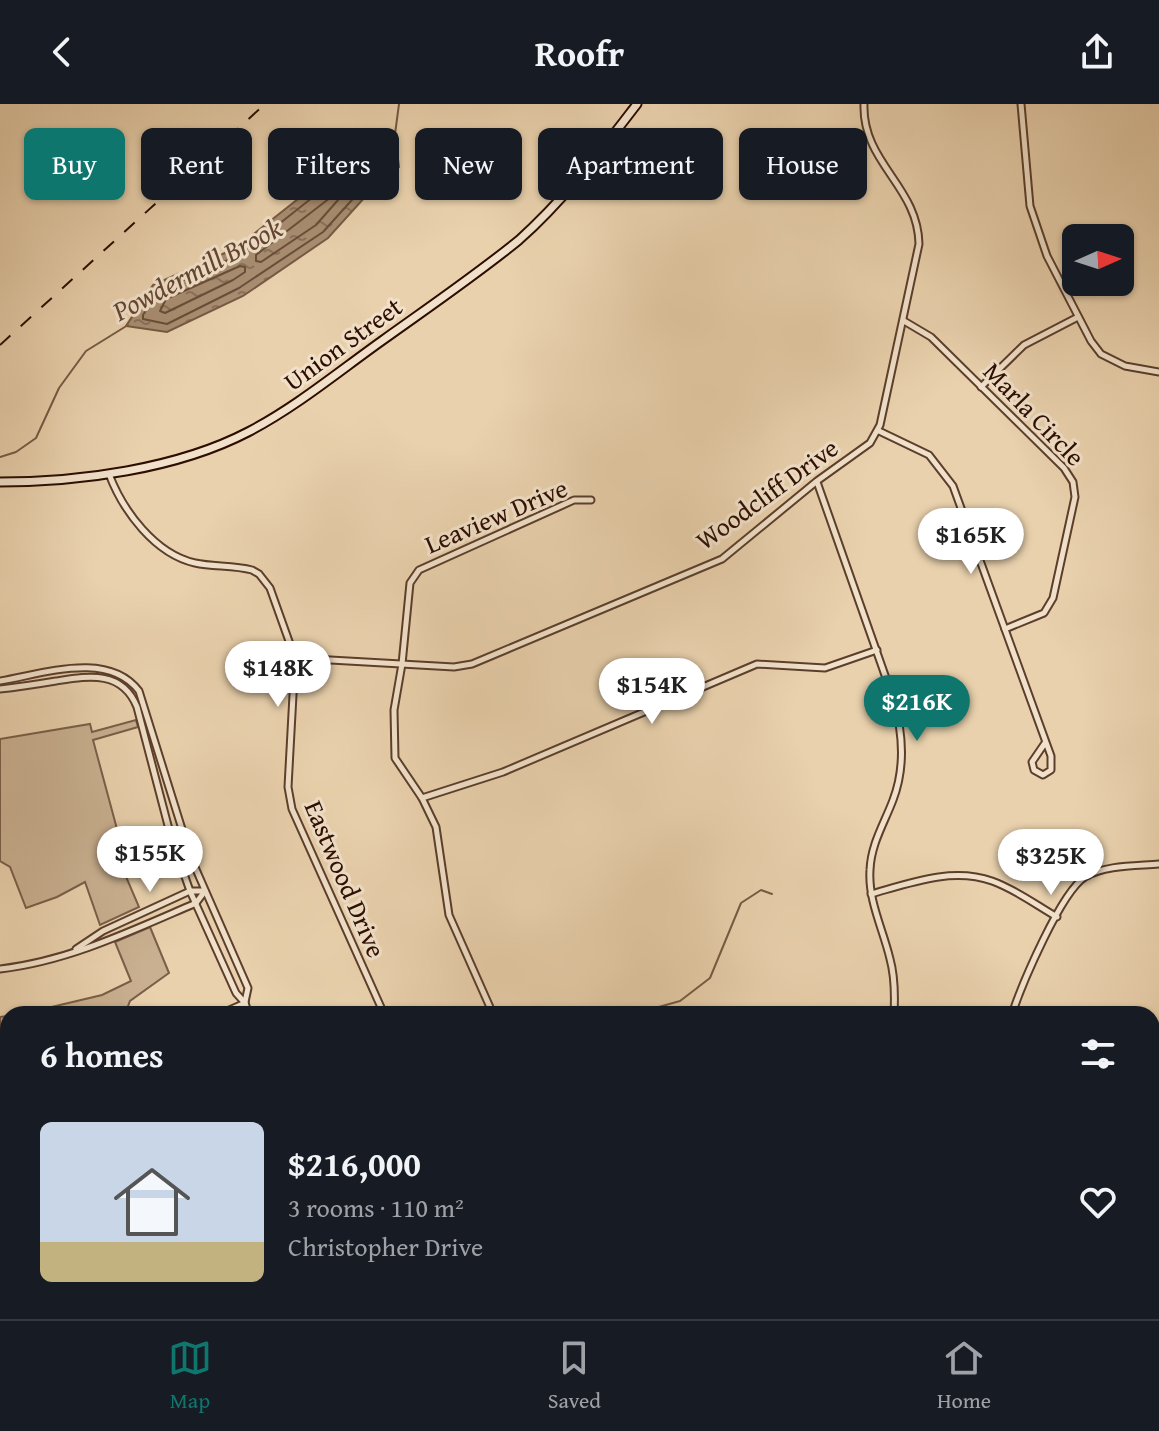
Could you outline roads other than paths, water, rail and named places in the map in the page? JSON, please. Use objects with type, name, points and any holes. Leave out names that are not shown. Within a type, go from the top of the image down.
[{"type":"main road","name":"Union Street","points":[[0,482],[34,482],[109,473],[176,460],[246,433],[307,397],[495,260],[539,222],[570,190],[637,104]]},
{"type":"street","points":[[864,104],[865,126],[872,148],[906,195],[919,230],[918,259],[879,431],[922,450],[949,477],[957,495],[1005,629],[1045,743],[1053,766],[1043,775],[1034,770],[1032,762],[1045,743]]},
{"type":"street","points":[[1021,104],[1032,217],[1047,256],[1078,317],[1094,346],[1105,357],[1125,366],[1159,372]]},
{"type":"street","points":[[981,387],[1024,345],[1078,317]]},
{"type":"street","name":"Marla Circle","points":[[904,321],[925,332],[1068,472],[1075,492],[1051,604],[1035,617],[1005,629]]},
{"type":"street","name":"Woodcliff Drive","points":[[295,658],[454,667],[472,664],[722,559],[817,481],[870,443],[879,431]]},
{"type":"street","name":"Eastwood Drive","points":[[109,473],[113,485],[136,520],[165,551],[195,563],[244,568],[259,574],[270,588],[295,658],[289,799],[380,1006]]},
{"type":"street","points":[[817,481],[877,650],[896,709],[903,747],[896,790],[871,859],[871,894],[893,969],[894,1006]]},
{"type":"street","name":"Leaview Drive","points":[[402,664],[410,583],[416,572],[574,500],[591,500]]},
{"type":"street","points":[[422,798],[516,767],[757,664],[825,668],[877,650]]},
{"type":"street","points":[[402,664],[394,710],[395,758],[422,798],[436,827],[449,915],[489,1006]]},
{"type":"street","points":[[0,681],[98,667],[114,671],[134,684],[146,706],[187,845],[248,988],[245,1003]]},
{"type":"street","points":[[0,689],[97,676],[112,679],[125,688],[137,707],[168,828],[190,891],[236,993],[246,1006]]},
{"type":"street","points":[[1015,1006],[1072,889],[1087,876],[1100,871],[1159,864]]},
{"type":"street","points":[[871,894],[938,877],[971,876],[1001,885],[1057,917]]},
{"type":"street","points":[[68,954],[103,931],[190,891],[205,891]]},
{"type":"street","points":[[0,969],[68,954],[110,940],[196,903],[205,891]]},
{"type":"street","points":[[238,1006],[245,1003]]},
{"type":"water","points":[[297,200],[362,200],[328,238],[243,296],[167,332],[126,326],[153,285],[236,248]]},
{"type":"waterway","name":"Powdermill Brook","points":[[396,128],[399,104]]},
{"type":"waterway","name":"Powdermill Brook","points":[[0,457],[16,452],[36,438],[59,388],[86,351],[128,325]]},
{"type":"waterway","points":[[662,1006],[680,1001],[710,978],[741,903],[761,890],[772,894]]},
{"type":"railway","points":[[0,345],[265,104]]}]
